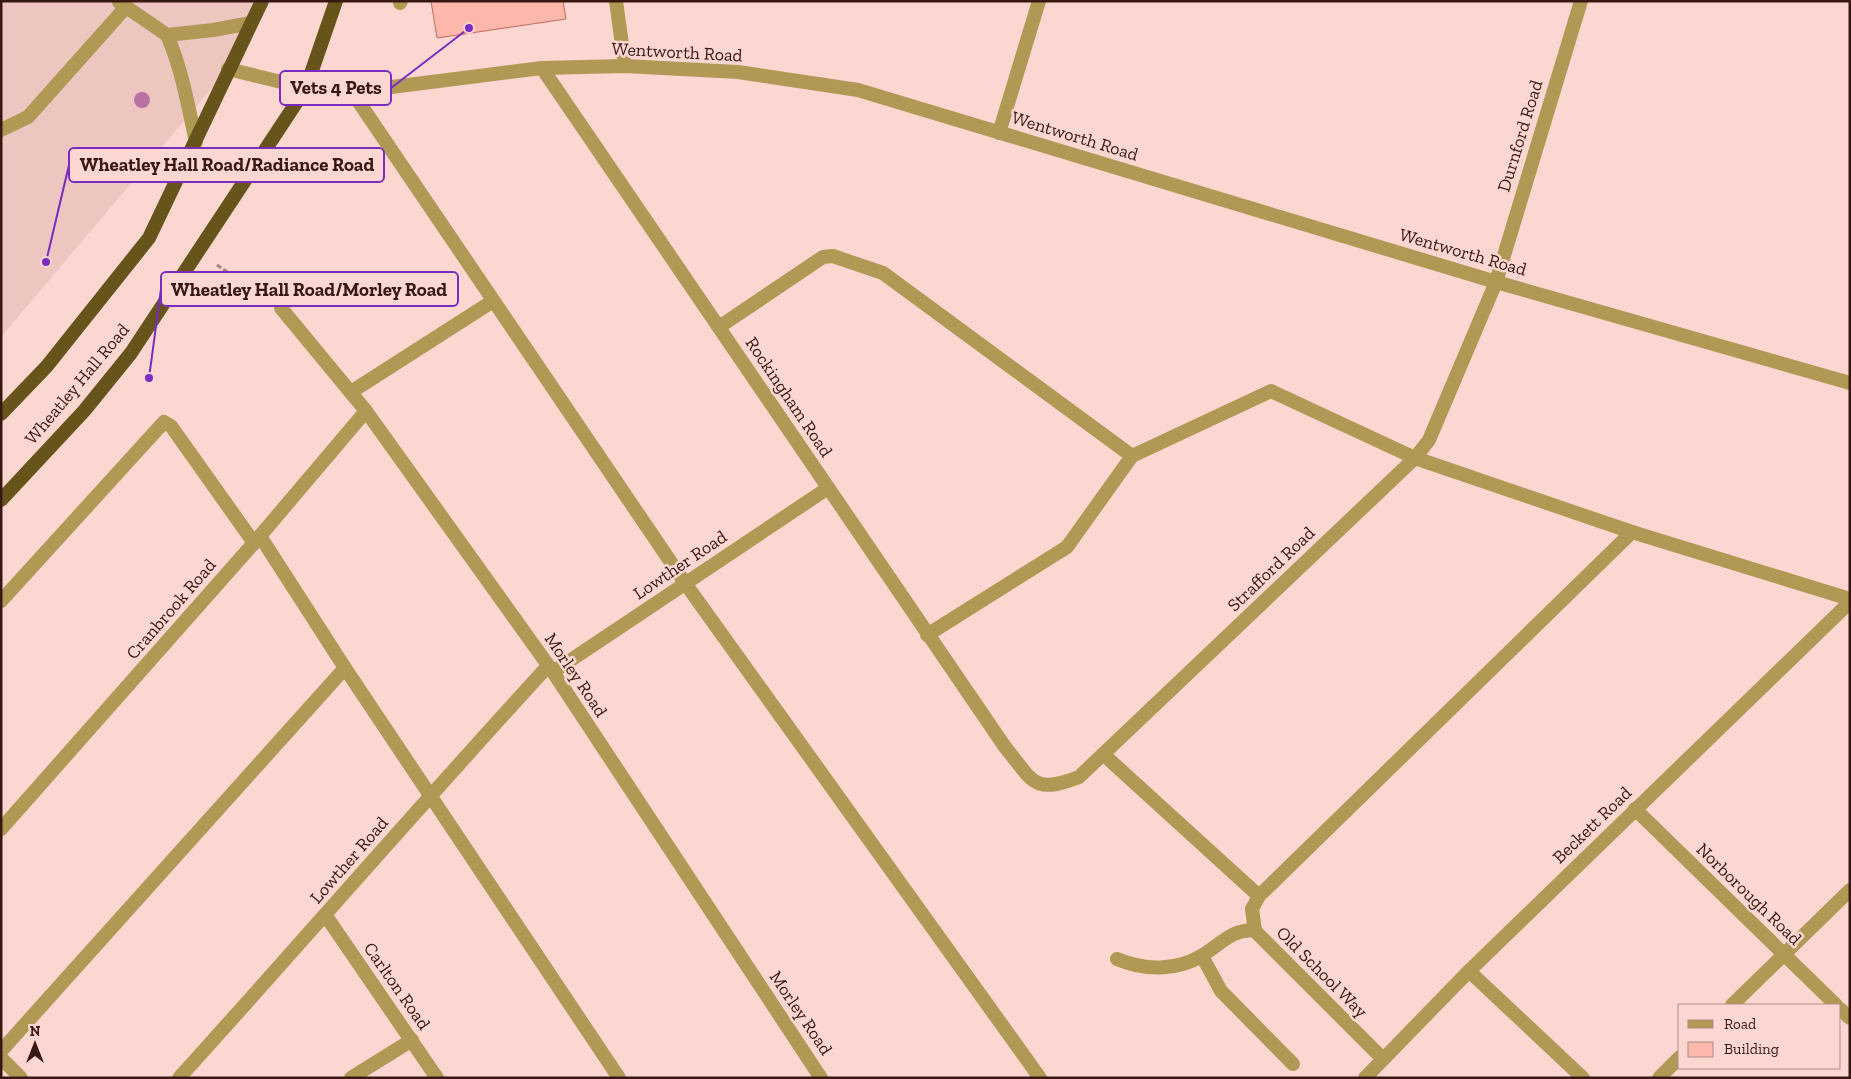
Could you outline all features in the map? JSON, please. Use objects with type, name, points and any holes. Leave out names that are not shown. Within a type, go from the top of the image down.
[{"type":"highway","name":"Wheatley Hall Road","points":[[1,414],[48,366],[149,238],[262,1]]},
{"type":"highway","name":"Wheatley Hall Road","points":[[1,500],[84,411],[131,354],[306,88],[336,1]]},
{"type":"street","points":[[616,1],[625,66]]},
{"type":"street","points":[[998,133],[1039,1]]},
{"type":"street","name":"Durnford Road","points":[[1496,282],[1581,1]]},
{"type":"street","points":[[1,130],[28,118],[122,4],[167,35],[182,80],[196,142]]},
{"type":"street","points":[[167,35],[212,30],[251,22]]},
{"type":"street","name":"Wentworth Road","points":[[228,69],[306,88],[352,92],[542,68],[625,66],[738,72],[858,90],[1496,282],[1850,383]]},
{"type":"street","name":"Rockingham Road","points":[[542,68],[1005,747]]},
{"type":"street","points":[[352,92],[685,583],[1040,1078]]},
{"type":"street","points":[[719,327],[823,257],[833,256],[883,273],[1132,456]]},
{"type":"street","name":"Strafford Road","points":[[1005,747],[1035,783],[1054,786],[1079,777],[1415,458],[1429,440],[1496,282]]},
{"type":"street","points":[[351,392],[493,301]]},
{"type":"street","name":"Morley Road","points":[[281,308],[366,411],[550,669],[822,1078]]},
{"type":"street","points":[[927,635],[1067,547],[1132,456],[1271,391],[1415,458],[1848,606]]},
{"type":"street","name":"Cranbrook Road","points":[[1,829],[257,539],[366,411]]},
{"type":"street","points":[[1,601],[164,422],[170,426],[257,539],[619,1078]]},
{"type":"street","name":"Lowther Road","points":[[179,1078],[326,916],[430,794],[550,669],[685,583],[828,488]]},
{"type":"street","points":[[1255,931],[1252,909],[1259,896],[1632,532]]},
{"type":"street","name":"Beckett Road","points":[[1365,1078],[1469,971],[1635,809],[1848,606]]},
{"type":"street","points":[[1,1051],[344,668]]},
{"type":"street","points":[[1103,754],[1259,896]]},
{"type":"street","name":"Norborough Road","points":[[1635,809],[1835,1004]]},
{"type":"street","points":[[1733,1004],[1850,890]]},
{"type":"street","name":"Carlton Road","points":[[326,916],[437,1078]]},
{"type":"street","name":"Old School Way","points":[[1117,959],[1131,965],[1158,968],[1182,964],[1202,956],[1238,932],[1247,929],[1255,931],[1383,1059]]},
{"type":"street","points":[[1202,956],[1221,991],[1293,1064]]},
{"type":"street","points":[[1469,971],[1583,1078]]},
{"type":"street","points":[[351,1078],[412,1040]]},
{"type":"street","points":[[1,1058],[21,1078]]},
{"type":"street","points":[[1660,1078],[1678,1060]]},
{"type":"path","points":[[198,252],[281,308]]},
{"type":"shaded area","points":[[1,1],[262,1],[228,69],[1,337]]},
{"type":"building","points":[[431,1],[563,1],[566,19],[437,38]]},
{"type":"place","name":"Vets 4 Pets","points":[[469,28]]},
{"type":"place","name":"Wheatley Hall Road/Radiance Road","points":[[46,262]]},
{"type":"place","name":"Wheatley Hall Road/Morley Road","points":[[149,378]]}]
